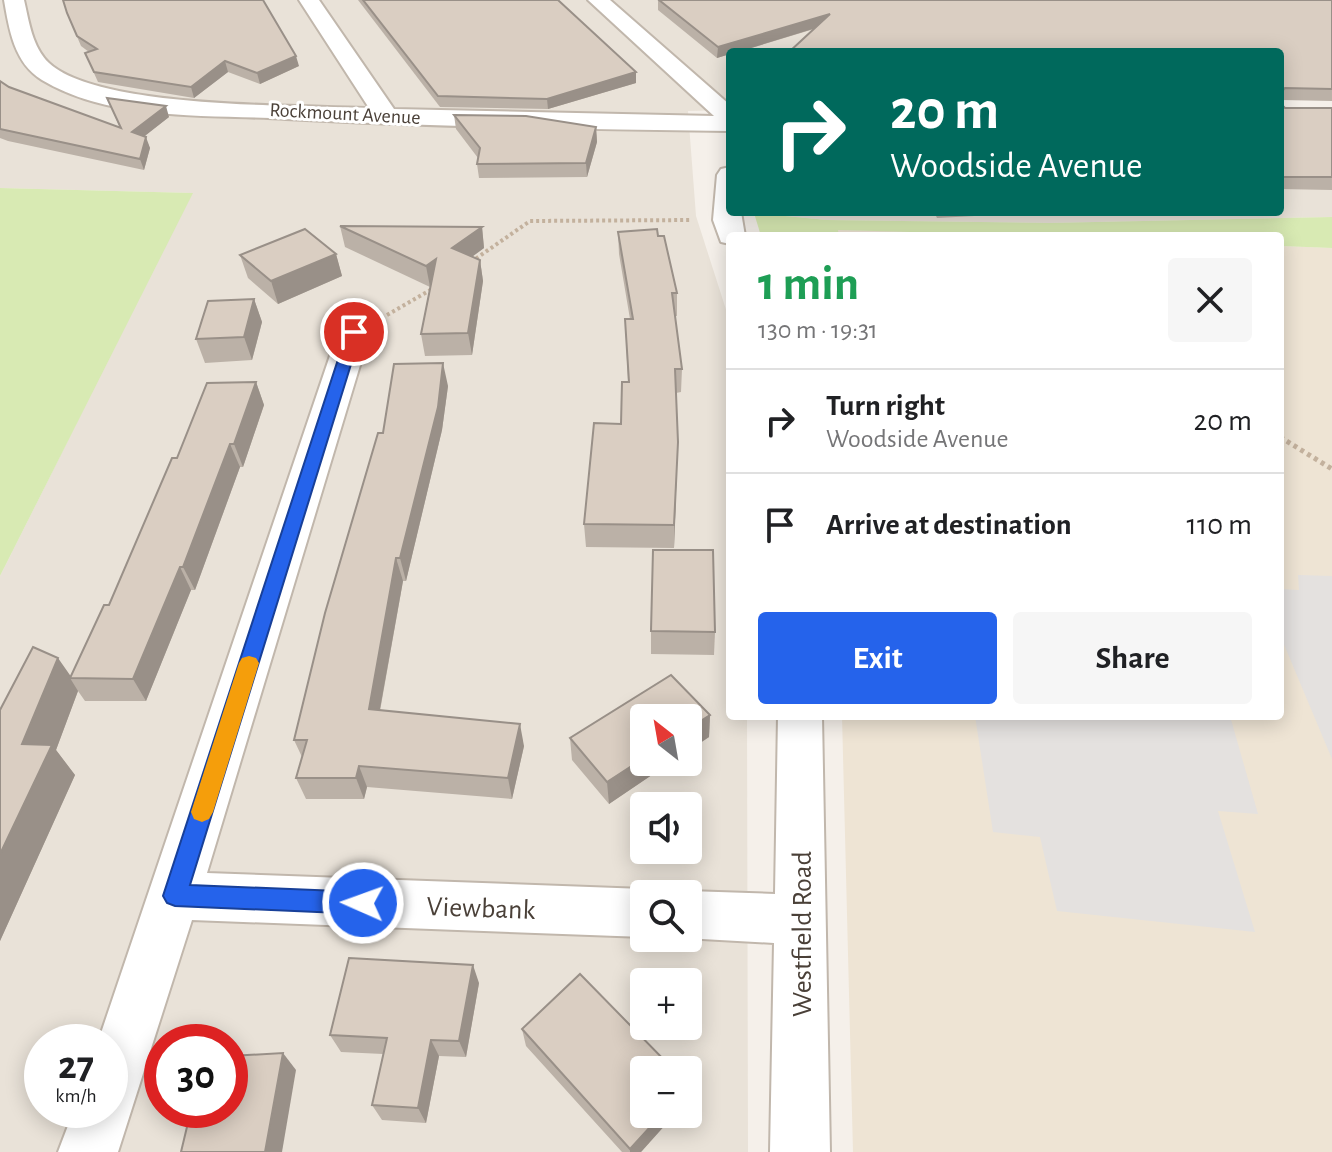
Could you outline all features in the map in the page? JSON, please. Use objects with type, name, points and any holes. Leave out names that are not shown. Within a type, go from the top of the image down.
[{"type":"street","name":"Rockmount Avenue","points":[[14,0],[22,33],[37,65],[50,75],[92,92],[196,106],[387,116],[726,124]]},
{"type":"street","points":[[309,0],[387,116]]},
{"type":"street","points":[[598,0],[726,114]]},
{"type":"street","points":[[128,1035],[354,332]]},
{"type":"street","name":"Westfield Road","points":[[800,720],[800,1152]]},
{"type":"street","name":"Viewbank","points":[[175,896],[630,912]]},
{"type":"street","points":[[702,915],[802,919]]},
{"type":"street","points":[[88,1152],[97,1128]]},
{"type":"path","points":[[468,264],[530,221],[729,228]]},
{"type":"path","points":[[354,332],[418,300],[443,282]]},
{"type":"path","points":[[1284,439],[1332,469]]},
{"type":"shaded area","points":[[0,0],[1322,0],[1283,48],[726,48],[726,110],[688,111],[696,216],[726,310],[726,720],[747,720],[748,1152],[0,1152],[0,576],[192,193],[0,188]]},
{"type":"shaded area","points":[[1284,118],[1332,118],[1332,217],[1049,223],[827,220],[785,216],[1284,216]]},
{"type":"shaded area","points":[[759,228],[927,232],[760,232]]},
{"type":"shaded area","points":[[1284,246],[1332,248],[1332,1152],[853,1152],[842,720],[1284,720]]},
{"type":"shaded area","points":[[1298,575],[1332,576],[1332,759],[1284,645],[1284,589],[1299,590]]},
{"type":"shaded area","points":[[976,720],[1231,720],[1258,814],[1218,811],[1255,932],[1057,911],[1040,837],[993,832]]},
{"type":"green space","points":[[0,188],[193,193],[0,576]]},
{"type":"green space","points":[[755,216],[1049,223],[1332,217],[1332,248],[1284,246],[1284,232],[760,232]]},
{"type":"building","points":[[63,0],[263,0],[296,56],[257,73],[225,61],[191,87],[94,72],[85,53],[97,49],[77,36]]},
{"type":"building","points":[[363,0],[558,0],[636,72],[547,99],[438,96]]},
{"type":"building","points":[[659,0],[1332,0],[1332,89],[1284,89],[1284,48],[793,48],[830,14],[718,47]]},
{"type":"building","points":[[0,81],[121,128],[107,98],[166,106],[132,132],[146,137],[140,159],[0,129]]},
{"type":"building","points":[[1284,107],[1332,108],[1332,177],[1284,177]]},
{"type":"building","points":[[454,115],[526,116],[596,127],[586,163],[477,164],[480,148]]},
{"type":"building","points":[[340,226],[482,227],[452,248],[480,260],[468,333],[421,334],[436,259],[426,266]]},
{"type":"building","points":[[305,229],[336,254],[271,281],[240,255]]},
{"type":"building","points":[[657,229],[658,236],[664,236],[677,293],[672,293],[682,369],[675,369],[678,442],[674,525],[584,524],[594,423],[621,424],[622,382],[629,382],[625,319],[633,319],[618,232]]},
{"type":"building","points":[[254,299],[244,337],[196,339],[208,301]]},
{"type":"building","points":[[443,363],[438,407],[400,558],[396,558],[369,709],[520,724],[508,778],[359,766],[356,778],[296,778],[307,740],[294,740],[325,613],[378,433],[383,433],[394,364]]},
{"type":"building","points":[[256,382],[234,444],[230,444],[183,567],[180,567],[133,679],[70,678],[104,605],[109,605],[172,458],[177,458],[207,383]]},
{"type":"building","points":[[653,550],[713,550],[715,632],[651,631]]},
{"type":"building","points":[[33,647],[58,658],[22,744],[52,745],[0,854],[0,710]]},
{"type":"building","points":[[671,675],[699,704],[630,704],[630,767],[607,782],[570,738]]},
{"type":"building","points":[[702,707],[710,715],[702,720]]},
{"type":"building","points":[[349,958],[473,965],[459,1041],[431,1040],[418,1108],[372,1105],[387,1038],[330,1035]]},
{"type":"building","points":[[580,974],[630,1025],[630,1040],[645,1040],[660,1056],[630,1056],[630,1128],[649,1128],[630,1149],[522,1029]]},
{"type":"building","points":[[283,1053],[265,1152],[181,1152],[187,1128],[248,1128],[248,1055]]},
{"type":"slow traffic","points":[[202,812],[249,663]]},
{"type":"route","points":[[354,332],[175,896],[363,903]]}]
